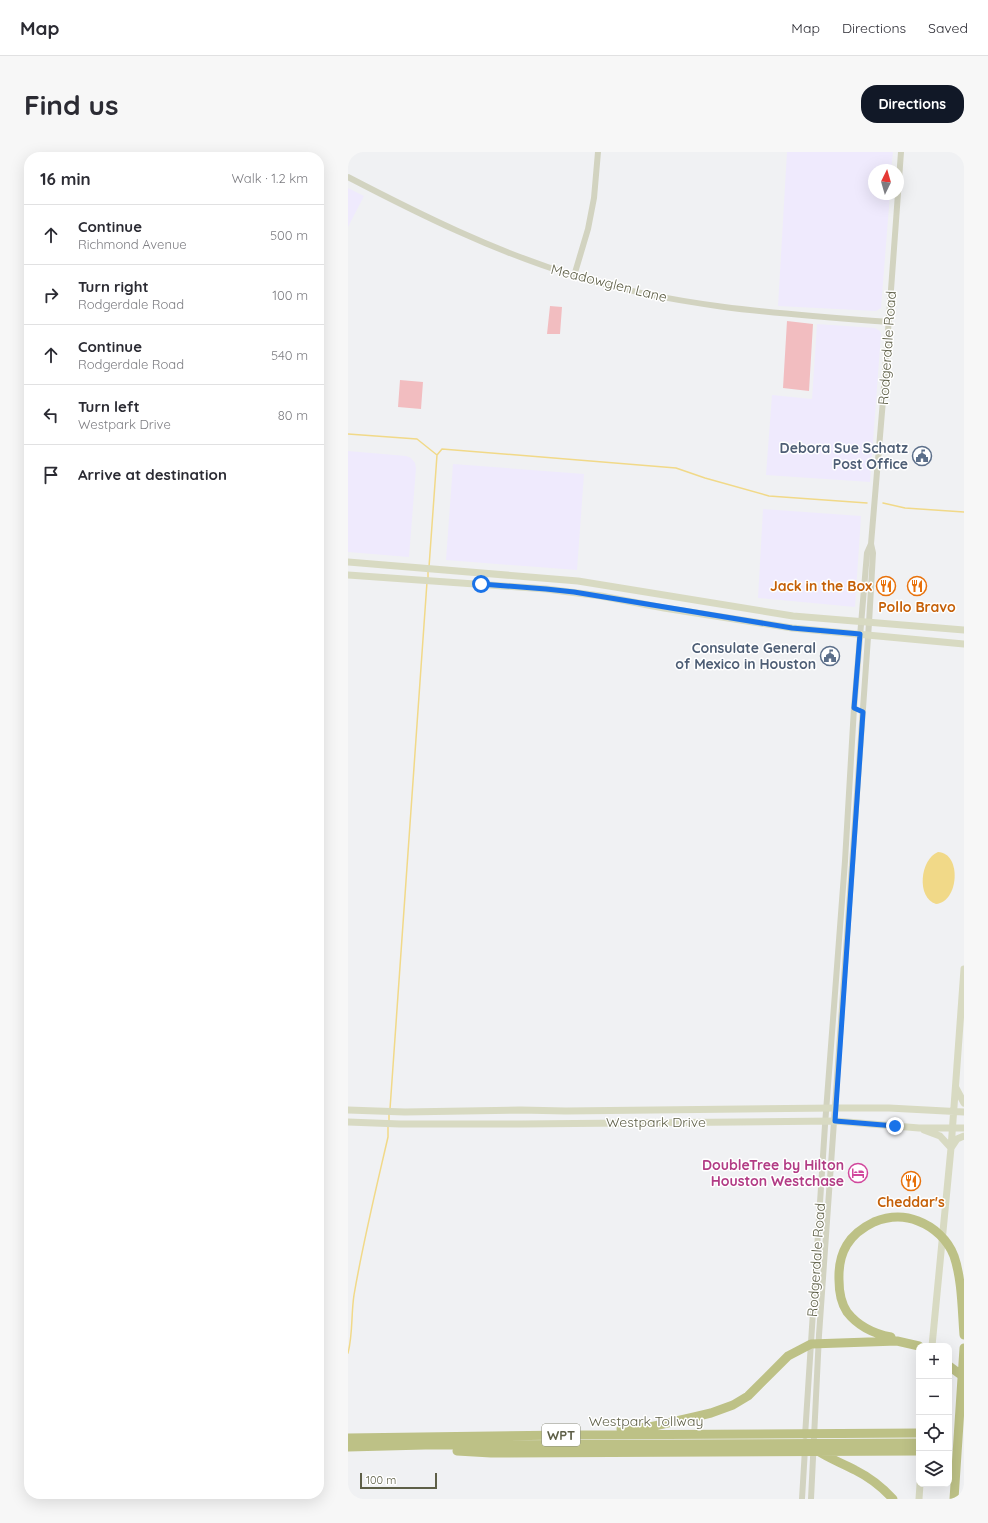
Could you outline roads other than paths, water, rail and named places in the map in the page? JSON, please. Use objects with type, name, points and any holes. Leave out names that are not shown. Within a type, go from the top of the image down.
[{"type":"highway","points":[[897,1341],[894,1338],[872,1332],[855,1320],[843,1303],[839,1287],[838,1265],[844,1249],[854,1235],[864,1226],[886,1217],[911,1218],[934,1230],[945,1240],[954,1256],[958,1275],[964,1335]]},
{"type":"highway","points":[[570,1435],[650,1427],[724,1409],[748,1396],[780,1362],[800,1348],[815,1343],[897,1341],[916,1345]]},
{"type":"highway","points":[[954,1499],[964,1348]]},
{"type":"highway","points":[[952,1368],[964,1377]]},
{"type":"highway","name":"Westpark Tollway","points":[[348,1447],[774,1440],[916,1433]]},
{"type":"highway","points":[[952,1433],[964,1434]]},
{"type":"highway","name":"Westpark Tollway","points":[[348,1438],[570,1435],[916,1443]]},
{"type":"highway","points":[[952,1443],[964,1443]]},
{"type":"highway","points":[[400,1446],[491,1453],[916,1450]]},
{"type":"highway","points":[[952,1450],[964,1451]]},
{"type":"highway","points":[[818,1451],[828,1459],[843,1464],[866,1476],[893,1499]]},
{"type":"main road","points":[[348,562],[598,583],[793,616],[964,630]]},
{"type":"main road","points":[[481,572],[481,584]]},
{"type":"main road","points":[[348,575],[546,589],[601,596],[792,628],[964,644]]},
{"type":"main road","points":[[546,589],[551,578]]},
{"type":"main road","points":[[636,603],[638,590]]},
{"type":"main road","points":[[714,616],[716,604]]},
{"type":"main road","points":[[792,628],[793,616]]},
{"type":"main road","points":[[932,1343],[951,1148],[964,969]]},
{"type":"main road","points":[[956,1088],[964,1103]]},
{"type":"main road","name":"Westpark Drive","points":[[348,1110],[405,1112],[889,1108],[964,1112]]},
{"type":"main road","name":"Westpark Drive","points":[[348,1122],[400,1124],[835,1121],[918,1128],[964,1128]]},
{"type":"main road","points":[[918,1128],[940,1136],[951,1148]]},
{"type":"main road","points":[[951,1148],[957,1139],[964,1136]]},
{"type":"main road","points":[[919,1499],[920,1487]]},
{"type":"street","points":[[574,276],[588,229],[594,198],[598,152]]},
{"type":"street","name":"Rodgerdale Road","points":[[811,1499],[814,1442],[816,1263],[825,1121],[845,861],[854,708],[867,553],[871,544],[874,515],[901,152]]},
{"type":"street","name":"Meadowglen Lane","points":[[348,177],[411,210],[470,237],[531,262],[574,276],[652,296],[694,303],[783,314],[888,322]]},
{"type":"street","name":"Rodgerdale Road","points":[[802,1499],[805,1441],[824,1264],[836,1108],[869,635],[873,553],[871,544]]},
{"type":"street","points":[[854,708],[863,712]]},
{"type":"street","points":[[849,796],[858,797]]},
{"type":"street","points":[[845,861],[853,861]]},
{"type":"street","points":[[839,939],[847,940]]},
{"type":"street","points":[[833,1011],[842,1012]]},
{"type":"street","points":[[816,1263],[824,1264]]},
{"type":"street","points":[[803,1474],[806,1487],[806,1499]]},
{"type":"waterway","points":[[348,434],[417,439],[437,455]]},
{"type":"waterway","points":[[429,567],[437,455],[442,449],[676,468],[705,478],[769,496],[867,503]]},
{"type":"waterway","points":[[883,503],[905,508],[964,512]]},
{"type":"waterway","points":[[428,570],[428,579]]},
{"type":"waterway","points":[[390,1109],[427,582]]},
{"type":"waterway","points":[[389,1113],[389,1121]]},
{"type":"waterway","points":[[348,1353],[351,1339],[354,1295],[388,1137],[388,1125]]},
{"type":"place","name":"Debora Sue Schatz Post Office","points":[[922,456]]},
{"type":"place","name":"Jack in the Box","points":[[886,586]]},
{"type":"place","name":"Pollo Bravo","points":[[917,586]]},
{"type":"place","name":"Consulate General of Mexico in Houston","points":[[830,656]]},
{"type":"place","name":"DoubleTree by Hilton Houston Westchase","points":[[858,1173]]},
{"type":"place","name":"Cheddar's","points":[[911,1181]]}]
